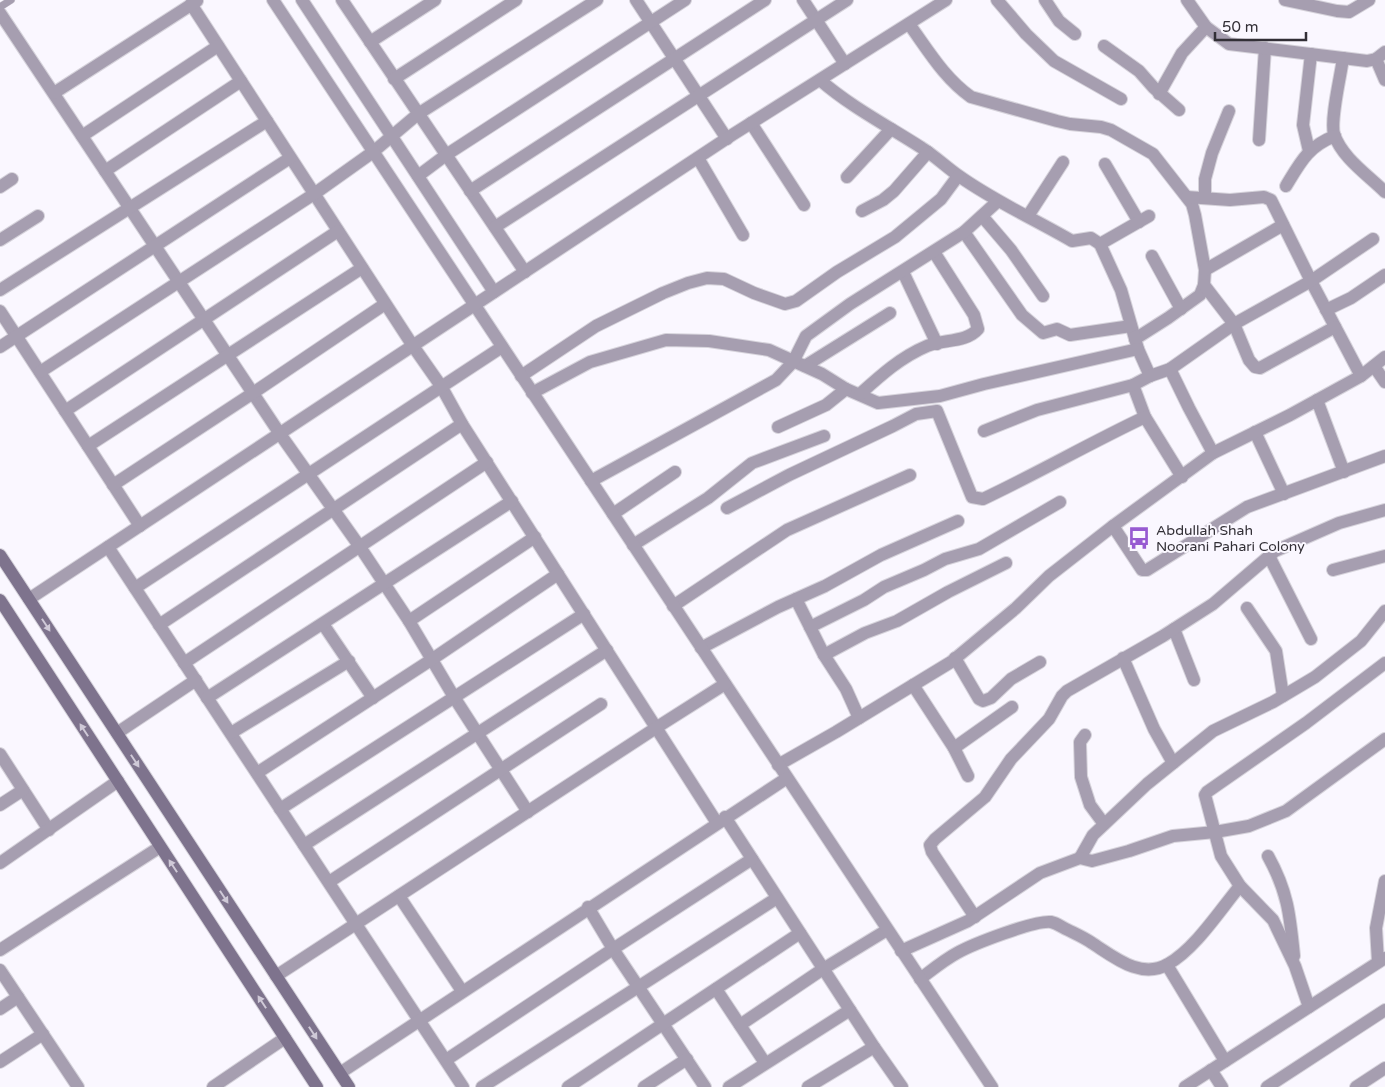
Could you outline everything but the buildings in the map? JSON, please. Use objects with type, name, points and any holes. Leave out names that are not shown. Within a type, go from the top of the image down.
[{"type":"main road","points":[[0,555],[349,1087]]},
{"type":"main road","points":[[0,600],[317,1087]]},
{"type":"street","points":[[273,0],[992,1087]]},
{"type":"street","points":[[302,0],[494,292]]},
{"type":"street","points":[[370,42],[435,0]]},
{"type":"street","points":[[394,78],[516,0]]},
{"type":"street","points":[[40,372],[314,194],[373,152],[418,114],[597,0]]},
{"type":"street","points":[[636,0],[726,139]]},
{"type":"street","points":[[418,176],[446,155],[685,0]]},
{"type":"street","points":[[470,191],[765,0]]},
{"type":"street","points":[[803,0],[845,64]]},
{"type":"street","points":[[494,227],[847,0]]},
{"type":"street","points":[[29,599],[726,139],[946,0]]},
{"type":"street","points":[[997,0],[1026,34],[1054,61],[1120,99]]},
{"type":"street","points":[[1045,0],[1059,21],[1075,34]]},
{"type":"street","points":[[1187,0],[1206,27],[1229,44],[1367,61],[1380,56],[1385,80]]},
{"type":"street","points":[[1285,0],[1336,12],[1349,12],[1369,0]]},
{"type":"street","points":[[346,1],[370,42],[525,272]]},
{"type":"street","points":[[54,94],[194,2],[218,46],[385,304],[441,386],[462,424],[656,727],[721,820],[752,859],[898,1086]]},
{"type":"street","points":[[0,13],[280,434],[360,546],[528,812]]},
{"type":"street","points":[[532,393],[590,362],[666,340],[709,341],[769,350],[822,374],[846,389],[878,403],[940,396],[1135,338],[1200,295],[1204,285],[1205,270],[1192,204],[1153,154],[1112,130],[1057,121],[971,96],[959,89],[947,76],[909,24]]},
{"type":"street","points":[[1159,94],[1182,53],[1206,27]]},
{"type":"street","points":[[82,136],[218,46]]},
{"type":"street","points":[[1104,46],[1140,71],[1159,94],[1178,110]]},
{"type":"street","points":[[1258,140],[1265,48]]},
{"type":"street","points":[[1309,152],[1303,125],[1311,54]]},
{"type":"street","points":[[1343,58],[1333,121],[1335,136],[1348,157],[1385,192]]},
{"type":"street","points":[[820,80],[832,90],[928,152],[958,176],[998,201],[1072,241],[1091,238],[1100,244],[1121,290],[1135,338],[1150,376]]},
{"type":"street","points":[[105,171],[241,81]]},
{"type":"street","points":[[1205,198],[1204,179],[1229,111]]},
{"type":"street","points":[[0,290],[267,121]]},
{"type":"street","points":[[752,123],[804,205]]},
{"type":"street","points":[[847,178],[891,129]]},
{"type":"street","points":[[1286,186],[1302,159],[1326,140],[1335,136]]},
{"type":"street","points":[[862,211],[883,200],[894,191],[928,152]]},
{"type":"street","points":[[0,347],[290,158]]},
{"type":"street","points":[[698,158],[743,235]]},
{"type":"street","points":[[1028,216],[1063,162]]},
{"type":"street","points":[[1100,244],[1144,219],[1105,164]]},
{"type":"street","points":[[521,376],[596,326],[663,293],[688,283],[707,278],[724,279],[754,293],[785,304],[796,301],[837,272],[894,237],[941,199],[958,176]]},
{"type":"street","points":[[0,187],[12,179]]},
{"type":"street","points":[[1187,197],[1230,200],[1267,197],[1271,200],[1310,281],[1361,376]]},
{"type":"street","points":[[799,364],[806,336],[850,304],[964,232],[998,201]]},
{"type":"street","points":[[0,240],[38,216]]},
{"type":"street","points":[[982,216],[1011,250],[1043,296]]},
{"type":"street","points":[[1205,270],[1283,225]]},
{"type":"street","points":[[65,411],[338,231]]},
{"type":"street","points":[[964,232],[1022,315],[1043,333],[1057,329],[1070,335],[1135,338]]},
{"type":"street","points":[[984,431],[1037,410],[1133,385],[1150,376],[1170,369],[1234,324],[1310,281],[1374,239]]},
{"type":"street","points":[[860,394],[892,366],[922,349],[973,336],[978,330],[974,315],[934,252]]},
{"type":"street","points":[[1152,256],[1181,309]]},
{"type":"street","points":[[88,446],[228,357],[362,268]]},
{"type":"street","points":[[903,272],[937,344]]},
{"type":"street","points":[[1326,310],[1351,298],[1385,275]]},
{"type":"street","points":[[1204,285],[1234,324],[1249,360],[1255,367],[1260,368],[1335,327]]},
{"type":"street","points":[[113,485],[385,304]]},
{"type":"street","points":[[0,310],[140,526]]},
{"type":"street","points":[[591,481],[776,380],[799,364],[890,313]]},
{"type":"street","points":[[135,588],[502,346]]},
{"type":"street","points":[[778,765],[859,718],[955,658],[1016,608],[1049,576],[1113,526],[1214,453],[1361,376],[1385,357]]},
{"type":"street","points":[[1374,366],[1385,382]]},
{"type":"street","points":[[1170,369],[1214,453]]},
{"type":"street","points":[[1133,385],[1145,417],[1182,477]]},
{"type":"street","points":[[778,427],[826,405],[846,389]]},
{"type":"street","points":[[1317,400],[1344,472]]},
{"type":"street","points":[[727,508],[789,475],[916,414],[937,411],[972,496],[983,499],[1145,417]]},
{"type":"street","points":[[159,624],[462,424]]},
{"type":"street","points":[[1255,432],[1284,494]]},
{"type":"street","points":[[633,545],[708,498],[752,463],[824,436]]},
{"type":"street","points":[[1113,526],[1142,570],[1148,570],[1247,507],[1385,456]]},
{"type":"street","points":[[184,663],[487,462]]},
{"type":"street","points":[[612,514],[675,472]]},
{"type":"street","points":[[673,606],[786,530],[910,476]]},
{"type":"street","points":[[207,698],[512,501]]},
{"type":"street","points":[[810,627],[864,600],[884,587],[945,559],[978,549],[1060,502]]},
{"type":"street","points":[[975,917],[932,852],[930,845],[934,839],[985,797],[1012,759],[1049,720],[1062,696],[1067,691],[1174,629],[1213,604],[1275,551],[1339,523],[1385,510]]},
{"type":"street","points":[[701,648],[778,606],[825,586],[881,555],[958,521]]},
{"type":"street","points":[[408,621],[535,537]]},
{"type":"street","points":[[108,547],[463,1087]]},
{"type":"street","points":[[1270,556],[1311,639]]},
{"type":"street","points":[[1333,570],[1385,556]]},
{"type":"street","points":[[824,655],[865,633],[897,621],[948,592],[1006,563]]},
{"type":"street","points":[[257,773],[431,660],[558,574]]},
{"type":"street","points":[[796,599],[824,655],[846,689],[859,718]]},
{"type":"street","points":[[1247,608],[1276,651],[1283,696]]},
{"type":"street","points":[[1080,858],[1093,835],[1147,784],[1213,731],[1283,696],[1315,677],[1361,641],[1385,611]]},
{"type":"street","points":[[280,809],[584,614]]},
{"type":"street","points":[[323,624],[373,698]]},
{"type":"street","points":[[1174,629],[1194,680]]},
{"type":"street","points":[[304,845],[607,650]]},
{"type":"street","points":[[955,658],[979,699],[983,701],[991,698],[1011,679],[1040,662]]},
{"type":"street","points":[[1123,658],[1154,729],[1173,763]]},
{"type":"street","points":[[231,733],[349,660]]},
{"type":"street","points":[[1309,1007],[1295,966],[1273,920],[1240,886],[1221,856],[1205,798],[1207,792],[1306,723],[1385,663]]},
{"type":"street","points":[[117,733],[196,680]]},
{"type":"street","points":[[276,976],[656,727],[725,684]]},
{"type":"street","points":[[913,685],[954,748],[968,776]]},
{"type":"street","points":[[328,882],[601,704]]},
{"type":"street","points":[[954,748],[1012,707]]},
{"type":"street","points":[[1085,735],[1080,742],[1082,777],[1090,805],[1104,824]]},
{"type":"street","points":[[901,951],[968,921],[1040,873],[1080,858],[1092,861],[1173,836],[1249,826],[1286,811],[1385,738]]},
{"type":"street","points":[[0,754],[49,830]]},
{"type":"street","points":[[340,1073],[588,907],[787,778]]},
{"type":"street","points":[[0,863],[118,782]]},
{"type":"street","points":[[0,805],[23,790]]},
{"type":"street","points":[[0,950],[160,846]]},
{"type":"street","points":[[1268,856],[1280,879],[1290,913],[1295,966]]},
{"type":"street","points":[[446,1060],[752,859]]},
{"type":"street","points":[[1184,1087],[1382,960],[1376,928],[1385,881]]},
{"type":"street","points":[[920,979],[965,949],[1021,928],[1044,922],[1053,923],[1083,938],[1113,957],[1134,967],[1147,970],[1167,965],[1191,946],[1240,886]]},
{"type":"street","points":[[399,896],[462,991]]},
{"type":"street","points":[[482,1087],[777,898]]},
{"type":"street","points":[[588,907],[613,949],[705,1087]]},
{"type":"street","points":[[740,1025],[823,969],[888,930]]},
{"type":"street","points":[[568,1087],[800,933]]},
{"type":"street","points":[[1167,965],[1225,1061]]},
{"type":"street","points":[[0,970],[78,1087]]},
{"type":"street","points":[[716,989],[765,1063]]},
{"type":"street","points":[[0,1010],[18,997]]},
{"type":"street","points":[[729,1087],[850,1010]]},
{"type":"street","points":[[1267,1087],[1385,1010]]},
{"type":"street","points":[[0,1062],[43,1034]]},
{"type":"street","points":[[213,1087],[285,1038]]},
{"type":"street","points":[[808,1087],[874,1047]]},
{"type":"street","points":[[644,1087],[687,1059]]},
{"type":"street","points":[[1356,1087],[1385,1068]]},
{"type":"street","points":[[1211,1070],[1222,1087]]},
{"type":"lane","points":[[0,7],[11,0]]},
{"type":"place","name":"Abdullah Shah Noorani Pahari Colony","points":[[1139,538]]}]
